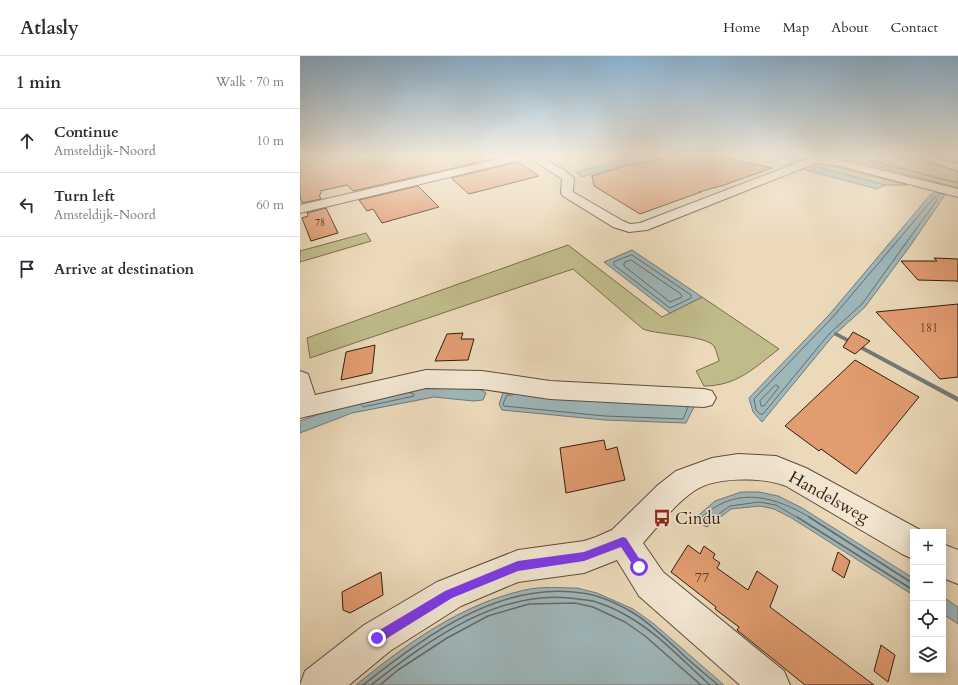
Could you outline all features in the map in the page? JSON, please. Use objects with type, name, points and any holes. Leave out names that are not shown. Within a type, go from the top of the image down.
[{"type":"street","points":[[300,209],[396,186]]},
{"type":"street","points":[[568,186],[568,193],[573,197],[618,224],[629,228],[642,227],[747,186]]},
{"type":"street","points":[[933,186],[958,193]]},
{"type":"street","points":[[300,380],[303,407],[426,379],[482,380],[550,390],[704,398]]},
{"type":"street","name":"Handelsweg","points":[[319,685],[377,638],[449,594],[518,566],[584,557],[623,541],[668,495],[686,480],[712,471],[738,466],[776,469],[796,477],[910,542]]},
{"type":"street","points":[[623,541],[651,584],[770,685]]},
{"type":"street","points":[[946,562],[958,568]]},
{"type":"shaded area","points":[[366,233],[371,241],[300,262],[300,251]]},
{"type":"shaded area","points":[[568,245],[662,317],[702,297],[779,349],[753,369],[736,379],[726,383],[704,386],[696,371],[719,361],[714,346],[709,342],[692,337],[643,329],[573,269],[310,358],[307,338]]},
{"type":"water","points":[[867,186],[882,186],[877,189]]},
{"type":"water","points":[[936,192],[945,195],[865,307],[832,337],[762,422],[753,412],[749,398],[829,315],[931,194]]},
{"type":"water","points":[[632,250],[702,297],[670,313],[604,262]]},
{"type":"water","points":[[445,387],[482,390],[486,393],[483,400],[473,401],[434,397],[352,413],[300,433],[300,421],[355,401],[408,389]]},
{"type":"water","points":[[504,390],[696,403],[686,423],[605,420],[502,410],[499,404]]},
{"type":"water","points":[[741,492],[759,492],[778,496],[802,508],[910,576],[910,593],[790,517],[774,509],[760,506],[731,509],[707,527],[693,520],[715,501]]},
{"type":"water","points":[[545,588],[577,588],[597,593],[633,609],[654,624],[724,685],[356,685],[394,655],[435,627],[479,605],[501,596],[525,590]]},
{"type":"water","points":[[946,599],[958,607],[958,624],[946,616]]},
{"type":"building","points":[[300,186],[341,186],[320,191],[321,194],[319,195],[321,199],[302,203],[300,197]]},
{"type":"building","points":[[348,186],[374,186],[353,191]]},
{"type":"building","points":[[418,186],[439,207],[382,223],[373,209],[367,211],[359,200]]},
{"type":"building","points":[[460,186],[499,186],[469,194]]},
{"type":"building","points":[[595,186],[719,186],[699,192],[701,192],[640,214]]},
{"type":"building","points":[[326,208],[338,233],[311,241],[302,218],[308,216],[307,213]]},
{"type":"building","points":[[934,258],[958,259],[958,282],[918,280],[901,261],[937,261]]},
{"type":"building","points":[[958,304],[958,377],[940,379],[876,312]]},
{"type":"building","points":[[853,332],[870,341],[855,354],[843,347]]},
{"type":"building","points":[[463,333],[461,339],[474,339],[468,360],[435,361],[447,334]]},
{"type":"building","points":[[375,345],[372,373],[341,380],[346,352]]},
{"type":"building","points":[[855,360],[919,397],[856,474],[821,449],[819,451],[785,426]]},
{"type":"building","points":[[604,440],[606,450],[617,447],[625,480],[566,493],[560,448]]},
{"type":"building","points":[[688,545],[700,554],[704,546],[715,554],[713,558],[720,563],[717,568],[748,590],[757,571],[778,586],[770,607],[874,685],[805,685],[737,630],[739,627],[715,609],[716,607],[671,572]]},
{"type":"building","points":[[838,552],[850,561],[844,578],[832,570]]},
{"type":"building","points":[[381,572],[383,595],[350,613],[343,610],[342,592]]},
{"type":"building","points":[[881,645],[895,655],[888,682],[874,671]]},
{"type":"waterway","points":[[836,334],[958,400]]},
{"type":"place","name":"Cindu","points":[[662,518]]},
{"type":"route","points":[[377,638],[449,594],[518,566],[584,557],[623,541],[639,567]]}]
